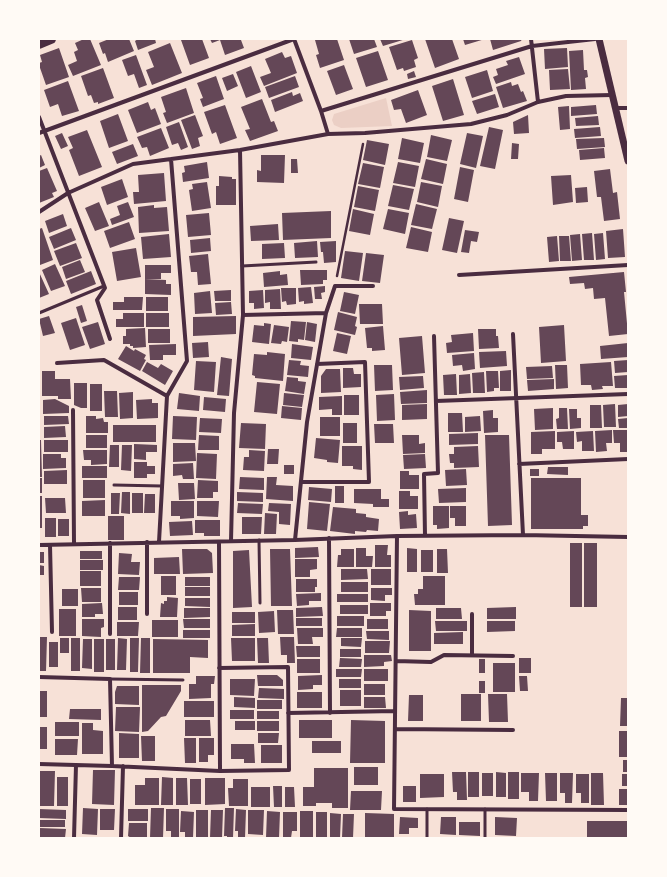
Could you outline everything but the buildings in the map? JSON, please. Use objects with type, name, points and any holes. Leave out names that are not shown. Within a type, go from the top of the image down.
[{"type":"main road","points":[[39,44],[51,39]]},
{"type":"street","points":[[39,133],[294,39],[328,134]]},
{"type":"street","points":[[531,39],[538,102]]},
{"type":"street","points":[[321,111],[532,46],[595,39]]},
{"type":"street","points":[[599,39],[628,161]]},
{"type":"street","points":[[39,212],[68,193],[133,164],[240,150],[328,134],[365,133],[471,124],[507,115],[538,102],[566,96],[612,95]]},
{"type":"street","points":[[615,108],[628,108]]},
{"type":"street","points":[[39,117],[105,288],[97,300],[110,339]]},
{"type":"street","points":[[231,541],[234,412],[243,315],[240,150]]},
{"type":"street","points":[[159,542],[167,396],[187,361],[171,159]]},
{"type":"street","points":[[459,275],[628,265]]},
{"type":"street","points":[[296,540],[307,422],[326,313],[335,286],[373,286]]},
{"type":"street","points":[[243,315],[326,313]]},
{"type":"street","points":[[513,334],[523,535]]},
{"type":"street","points":[[425,536],[424,474],[438,473],[434,336]]},
{"type":"street","points":[[57,363],[104,360],[167,396]]},
{"type":"street","points":[[301,482],[369,482],[366,362],[317,364]]},
{"type":"street","points":[[436,401],[628,394]]},
{"type":"street","points":[[73,410],[74,544]]},
{"type":"street","points":[[519,464],[628,459]]},
{"type":"street","points":[[39,545],[219,542],[397,536],[523,535],[628,537]]},
{"type":"street","points":[[397,536],[394,809],[628,810]]},
{"type":"street","points":[[329,538],[330,713]]},
{"type":"street","points":[[147,542],[147,614]]},
{"type":"street","points":[[219,542],[220,770]]},
{"type":"street","points":[[110,543],[110,634]]},
{"type":"street","points":[[50,545],[52,632]]},
{"type":"street","points":[[472,614],[472,655]]},
{"type":"street","points":[[396,661],[431,662],[444,655],[512,656]]},
{"type":"street","points":[[39,764],[220,770],[289,770],[288,667],[219,668]]},
{"type":"street","points":[[39,677],[110,679],[112,766]]},
{"type":"street","points":[[288,713],[395,711]]},
{"type":"street","points":[[395,729],[513,730]]},
{"type":"street","points":[[74,838],[76,765]]},
{"type":"street","points":[[121,838],[123,766]]},
{"type":"lane","points":[[242,266],[316,262]]},
{"type":"lane","points":[[39,313],[104,286]]},
{"type":"lane","points":[[114,485],[162,486]]},
{"type":"lane","points":[[259,540],[260,603]]},
{"type":"lane","points":[[110,679],[183,680]]},
{"type":"lane","points":[[426,838],[427,809]]},
{"type":"lane","points":[[485,809],[485,838]]},
{"type":"path","points":[[335,286],[365,133]]},
{"type":"shaded area","points":[[386,98],[392,126],[341,128],[334,125],[332,120],[334,114]]}]
